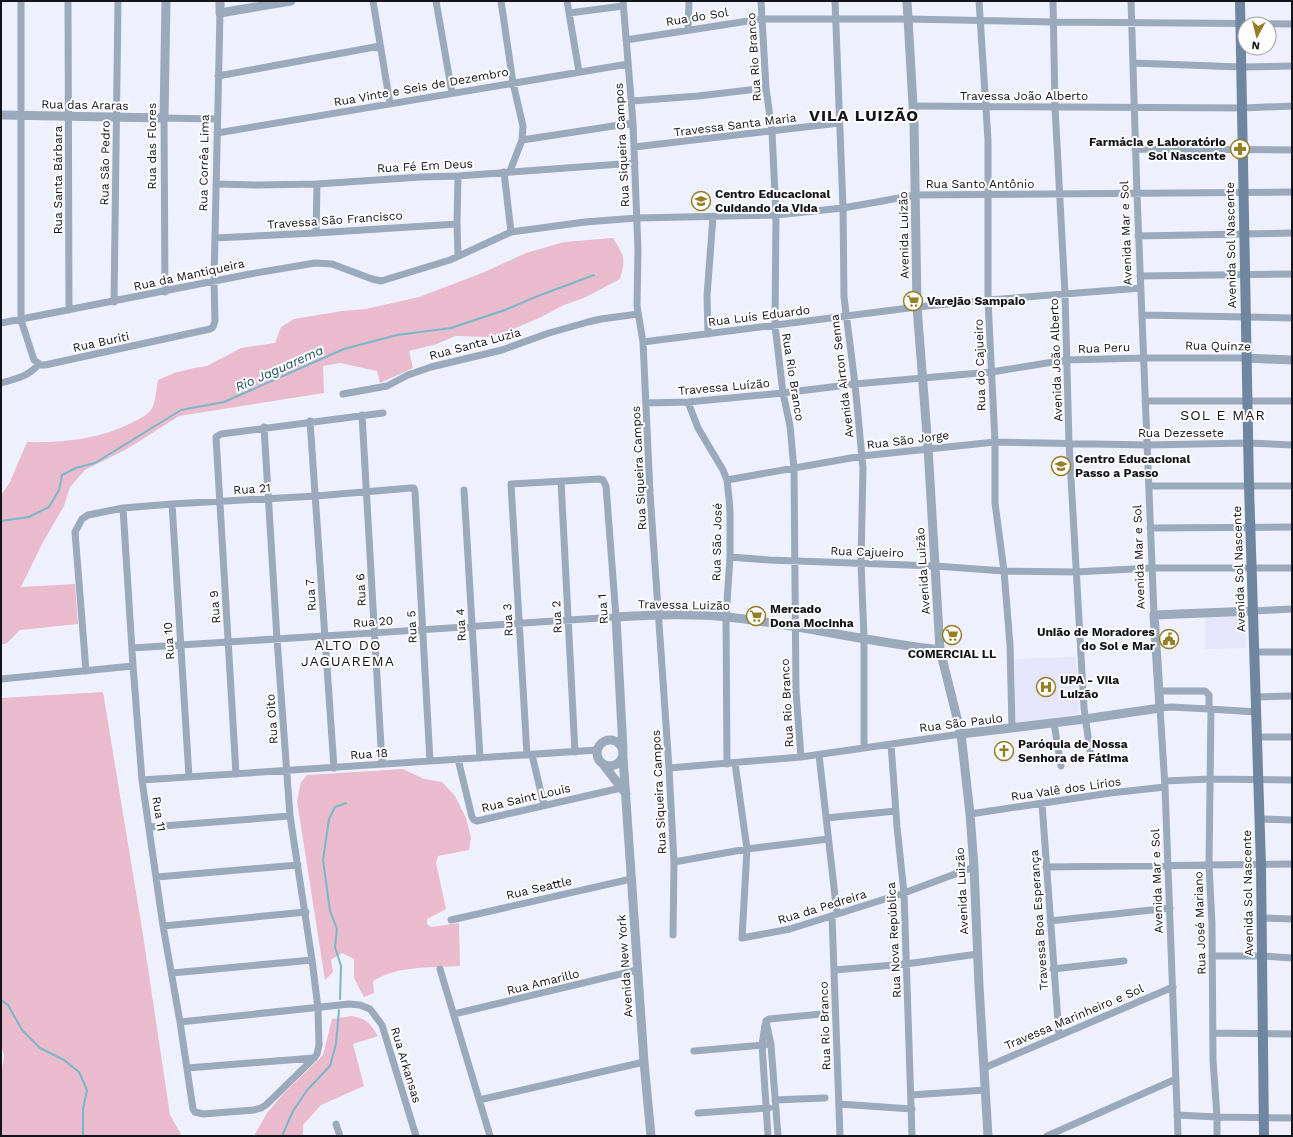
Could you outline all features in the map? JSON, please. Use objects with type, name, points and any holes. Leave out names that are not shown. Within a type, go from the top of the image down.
[{"type":"main road","name":"Avenida Sol Nascente","points":[[1240,1],[1240,16]]},
{"type":"main road","name":"Avenida Sol Nascente","points":[[1241,56],[1250,527],[1257,712],[1263,956],[1264,1136]]},
{"type":"street","points":[[1,383],[23,377],[39,364],[34,360],[20,320],[21,1]]},
{"type":"street","name":"Rua Santa Bárbara","points":[[68,1],[69,310]]},
{"type":"street","name":"Rua São Pedro","points":[[114,302],[118,1]]},
{"type":"street","name":"Rua das Flores","points":[[165,292],[164,118],[166,1]]},
{"type":"street","name":"Rua Corrêa Lima","points":[[214,325],[220,1]]},
{"type":"street","points":[[220,12],[290,1]]},
{"type":"street","points":[[373,1],[390,104]]},
{"type":"street","points":[[436,1],[452,93]]},
{"type":"street","points":[[501,1],[522,126],[522,140],[507,172],[511,232]]},
{"type":"street","points":[[567,1],[579,72]]},
{"type":"street","points":[[688,30],[689,1]]},
{"type":"street","name":"Rua Rio Branco","points":[[761,1],[766,88],[772,132],[776,215],[775,326],[783,393],[790,426],[794,469],[796,692],[801,757]]},
{"type":"street","name":"Avenida Airton Senna","points":[[835,1],[843,208],[844,298],[862,456],[861,562],[864,638],[864,748]]},
{"type":"street","name":"Avenida Luizão","points":[[907,1],[916,195],[917,306],[928,448],[940,650],[961,734],[970,814],[988,1136]]},
{"type":"street","name":"Rua do Cajueiro","points":[[979,1],[986,107],[988,300],[995,442],[995,503],[1004,571],[1010,645],[1012,728]]},
{"type":"street","name":"Avenida João Alberto","points":[[1053,1],[1055,107],[1065,294],[1066,360],[1076,572],[1085,719],[1091,758]]},
{"type":"street","name":"Avenida Mar e Sol","points":[[1131,1],[1138,236],[1146,400],[1148,486],[1154,615],[1165,784],[1178,1136]]},
{"type":"street","points":[[569,13],[623,3]]},
{"type":"street","name":"Rua Siqueira Campos","points":[[623,3],[632,101],[635,163],[638,314],[643,342],[650,493],[669,768],[674,862],[673,936]]},
{"type":"street","name":"Rua do Sol","points":[[626,40],[761,19],[836,18],[1237,24]]},
{"type":"street","name":"Rua do Sol","points":[[1277,24],[1292,24]]},
{"type":"street","points":[[218,76],[380,46]]},
{"type":"street","points":[[1133,63],[1241,67],[1292,66]]},
{"type":"street","name":"Rua Vinte e Seis de Dezembro","points":[[217,133],[628,64]]},
{"type":"street","points":[[632,101],[698,96],[766,88]]},
{"type":"street","name":"Travessa João Alberto","points":[[913,106],[1134,108]]},
{"type":"street","points":[[1134,108],[1242,108],[1292,106]]},
{"type":"street","name":"Rua das Araras","points":[[1,116],[217,119]]},
{"type":"street","points":[[522,140],[633,123]]},
{"type":"street","name":"Travessa Santa Maria","points":[[634,147],[839,123]]},
{"type":"street","points":[[1135,149],[1292,150]]},
{"type":"street","name":"Rua Fé Em Deus","points":[[216,184],[262,186],[317,184],[458,176],[635,163]]},
{"type":"street","points":[[458,176],[458,256]]},
{"type":"street","points":[[316,233],[317,184]]},
{"type":"street","name":"Rua Santo Antônio","points":[[379,281],[416,271],[458,256],[511,232],[637,218],[776,215],[843,208],[916,195],[1292,192]]},
{"type":"street","points":[[708,334],[707,296],[713,217]]},
{"type":"street","name":"Travessa São Francisco","points":[[215,238],[457,224]]},
{"type":"street","points":[[1138,236],[1292,233]]},
{"type":"street","name":"Rua da Mantiqueira","points":[[1,323],[165,292],[214,281],[315,263],[324,263],[342,267],[379,281]]},
{"type":"street","points":[[1140,276],[1292,274]]},
{"type":"street","name":"Rua Luís Eduardo","points":[[643,342],[775,326],[917,306],[1141,288]]},
{"type":"street","name":"Rua Santa Luzia","points":[[343,394],[387,386],[408,375],[431,367],[502,350],[549,333],[588,322],[638,314]]},
{"type":"street","points":[[1142,315],[1292,318]]},
{"type":"street","name":"Rua Buriti","points":[[39,364],[45,365],[210,329],[214,325]]},
{"type":"street","name":"Rua Peru","points":[[922,378],[991,372],[1066,360],[1144,358]]},
{"type":"street","name":"Rua Quinze","points":[[1144,358],[1246,358],[1292,360]]},
{"type":"street","name":"Travessa Luízão","points":[[646,403],[688,402],[922,378]]},
{"type":"street","points":[[1146,400],[1292,401]]},
{"type":"street","name":"Rua São José","points":[[688,402],[698,428],[723,470],[727,480],[730,512],[730,557],[726,617],[727,764]]},
{"type":"street","points":[[264,427],[383,413]]},
{"type":"street","name":"Rua 6","points":[[362,415],[382,764]]},
{"type":"street","name":"Rua 7","points":[[310,421],[334,768]]},
{"type":"street","name":"Rua 9","points":[[236,774],[216,437],[221,434],[264,427]]},
{"type":"street","name":"Rua Oito","points":[[264,427],[290,816],[306,912],[318,1008],[319,1045],[314,1058]]},
{"type":"street","name":"Rua São Jorge","points":[[727,480],[862,456],[928,448],[995,442],[1070,443]]},
{"type":"street","name":"Rua Dezessete","points":[[1070,443],[1147,445],[1292,445]]},
{"type":"street","name":"Rua 1","points":[[561,481],[599,479],[603,480],[606,486],[616,617],[623,753]]},
{"type":"street","name":"Rua 3","points":[[544,805],[529,755],[519,624],[511,484],[561,481]]},
{"type":"street","name":"Rua 2","points":[[561,481],[575,752]]},
{"type":"street","points":[[1148,486],[1292,486]]},
{"type":"street","name":"Rua 21","points":[[86,671],[75,532],[82,519],[88,515],[123,508],[172,504],[316,496],[411,488],[414,488],[415,492]]},
{"type":"street","name":"Rua 4","points":[[464,490],[480,758]]},
{"type":"street","name":"Rua 5","points":[[415,492],[430,761]]},
{"type":"street","name":"Rua 10","points":[[172,504],[188,777]]},
{"type":"street","name":"Rua 11","points":[[123,508],[142,780],[150,827],[163,926],[172,973],[193,1108],[195,1112],[203,1114],[254,1110],[261,1108],[266,1105],[314,1058]]},
{"type":"street","points":[[1150,528],[1292,526]]},
{"type":"street","name":"Rua Cajueiro","points":[[730,557],[861,562],[1004,571],[1076,572],[1152,568],[1292,568]]},
{"type":"street","points":[[1154,615],[1253,610],[1292,610]]},
{"type":"street","name":"Travessa Luizão","points":[[616,617],[658,615],[726,617],[864,638],[904,646],[940,650]]},
{"type":"street","name":"Rua 20","points":[[132,648],[616,617]]},
{"type":"street","points":[[1255,652],[1292,652]]},
{"type":"street","points":[[1,679],[133,666]]},
{"type":"street","name":"Rua José Mariano","points":[[1159,691],[1205,691],[1209,695],[1209,865],[1213,1060],[1217,1136]]},
{"type":"street","points":[[1256,697],[1292,696]]},
{"type":"street","name":"Rua São Paulo","points":[[669,768],[819,755],[961,734],[1160,708],[1171,707],[1257,712]]},
{"type":"street","points":[[1054,723],[1061,766]]},
{"type":"street","points":[[622,731],[619,739],[608,740],[601,744],[597,750],[598,758],[623,791]]},
{"type":"street","points":[[1257,737],[1292,737]]},
{"type":"street","points":[[603,764],[607,766],[615,766],[621,761],[623,753],[619,743],[612,740]]},
{"type":"street","name":"Rua Nova República","points":[[891,744],[897,827],[904,893],[912,1136]]},
{"type":"street","name":"Rua 18","points":[[142,780],[597,750]]},
{"type":"street","name":"Avenida New York","points":[[623,753],[623,791],[651,1136]]},
{"type":"street","name":"Rua Rio Branco","points":[[819,755],[835,915],[834,970],[840,1136]]},
{"type":"street","name":"Rua Saint Louis","points":[[458,759],[474,820],[477,821],[544,805],[623,791]]},
{"type":"street","points":[[735,763],[747,849]]},
{"type":"street","name":"Rua Valê dos Lírios","points":[[970,814],[1165,784],[1210,779],[1292,780]]},
{"type":"street","name":"Travessa Boa Esperança","points":[[1042,804],[1059,1035]]},
{"type":"street","points":[[826,818],[896,811]]},
{"type":"street","points":[[150,827],[290,816]]},
{"type":"street","points":[[1260,819],[1292,820]]},
{"type":"street","points":[[674,862],[747,849],[828,839]]},
{"type":"street","name":"Rua da Pedreira","points":[[747,849],[742,938],[790,930],[904,893],[974,867]]},
{"type":"street","points":[[1046,867],[1168,865],[1261,866],[1292,864]]},
{"type":"street","points":[[157,877],[298,865]]},
{"type":"street","name":"Rua Seattle","points":[[451,920],[631,878]]},
{"type":"street","points":[[1050,921],[1170,908]]},
{"type":"street","points":[[163,926],[306,912]]},
{"type":"street","points":[[1262,918],[1292,919]]},
{"type":"street","points":[[834,970],[906,964],[978,954]]},
{"type":"street","points":[[1212,956],[1263,956],[1292,958]]},
{"type":"street","points":[[172,973],[312,960]]},
{"type":"street","points":[[1054,969],[1124,961]]},
{"type":"street","points":[[440,969],[490,1136]]},
{"type":"street","name":"Rua Amarillo","points":[[454,1014],[637,970]]},
{"type":"street","name":"Travessa Marinheiro e Sol","points":[[984,1068],[1173,987]]},
{"type":"street","name":"Rua Arkansas","points":[[180,1022],[349,1004],[360,1005],[370,1009],[382,1025],[416,1136]]},
{"type":"street","points":[[766,1021],[769,1019],[822,1014]]},
{"type":"street","points":[[766,1021],[771,1045],[778,1136]]},
{"type":"street","points":[[766,1021],[762,1046],[768,1136]]},
{"type":"street","points":[[1213,1033],[1292,1034]]},
{"type":"street","points":[[694,1051],[771,1045]]},
{"type":"street","points":[[187,1068],[314,1058]]},
{"type":"street","points":[[479,1100],[644,1062]]},
{"type":"street","points":[[1047,1136],[1176,1079]]},
{"type":"street","points":[[911,1095],[985,1090]]},
{"type":"street","points":[[698,1113],[766,1108],[775,1104],[825,1098]]},
{"type":"street","points":[[839,1104],[912,1109]]},
{"type":"street","points":[[1177,1115],[1292,1118]]},
{"type":"street","points":[[336,1124],[340,1136]]},
{"type":"shaded area","points":[[613,238],[623,257],[623,266],[620,279],[586,297],[564,305],[539,318],[491,337],[455,336],[437,344],[409,351],[413,368],[380,383],[377,371],[340,363],[323,366],[324,393],[179,416],[127,449],[85,470],[70,487],[64,506],[43,542],[21,587],[75,584],[78,624],[20,630],[7,643],[1,645],[1,495],[10,482],[27,442],[54,442],[82,439],[121,428],[147,414],[151,410],[155,400],[158,380],[174,373],[207,366],[241,348],[275,343],[281,327],[294,319],[342,311],[366,309],[419,297],[482,273],[526,253],[564,242]]},
{"type":"shaded area","points":[[1245,615],[1246,648],[1205,649],[1205,617]]},
{"type":"shaded area","name":"UPA - Vila Luizão","points":[[1076,657],[1079,714],[1015,723],[1015,659]]},
{"type":"shaded area","points":[[103,692],[143,935],[170,1115],[182,1136],[1,1136],[1,1077],[4,1055],[1,1046],[1,698]]},
{"type":"shaded area","points":[[403,769],[424,779],[442,782],[455,796],[466,818],[471,838],[469,850],[438,856],[436,863],[446,909],[427,919],[427,924],[431,927],[459,923],[460,966],[415,968],[393,972],[373,981],[374,993],[364,997],[354,978],[354,959],[342,953],[331,960],[333,972],[325,980],[297,801],[301,782],[307,775]]},
{"type":"shaded area","points":[[352,1016],[368,1022],[378,1036],[353,1044],[364,1086],[321,1105],[303,1125],[303,1136],[254,1136],[267,1113],[283,1094],[323,1055],[332,1019]]},
{"type":"waterway","name":"Rio Jaguarema","points":[[1,521],[29,517],[49,507],[59,490],[62,475],[76,468],[95,463],[181,410],[224,402],[344,349],[397,335],[451,328],[505,310],[594,275]]},
{"type":"waterway","points":[[340,999],[341,966],[335,947],[337,929],[330,911],[323,860],[329,819],[335,807],[346,803]]},
{"type":"waterway","name":"Rio Jaguarema","points":[[1,1000],[8,1005],[22,1030],[40,1048],[64,1060],[79,1072],[87,1090],[83,1109],[83,1136]]},
{"type":"waterway","points":[[282,1136],[293,1111],[308,1089],[330,1066],[336,1044],[339,1010]]},
{"type":"place","name":"Farmácia e Laboratório Sol Nascente","points":[[1240,149]]},
{"type":"place","name":"Centro Educacional Cuidando da Vida","points":[[701,201]]},
{"type":"place","name":"Varejão Sampaio","points":[[913,301]]},
{"type":"place","name":"Centro Educacional Passo a Passo","points":[[1061,466]]},
{"type":"place","name":"Mercado Dona Mocinha","points":[[756,616]]},
{"type":"place","name":"COMERCIAL LL","points":[[952,635]]},
{"type":"place","name":"União de Moradores do Sol e Mar","points":[[1169,639]]},
{"type":"place","name":"UPA - Vila Luizão","points":[[1046,687]]},
{"type":"place","name":"Paróquia de Nossa Senhora de Fátima","points":[[1004,751]]},
{"type":"district","name":"VILA LUIZÃO","points":[[864,115]]},
{"type":"district","name":"SOL E MAR","points":[[1223,415]]},
{"type":"district","name":"ALTO DO JAGUAREMA","points":[[348,654]]}]
